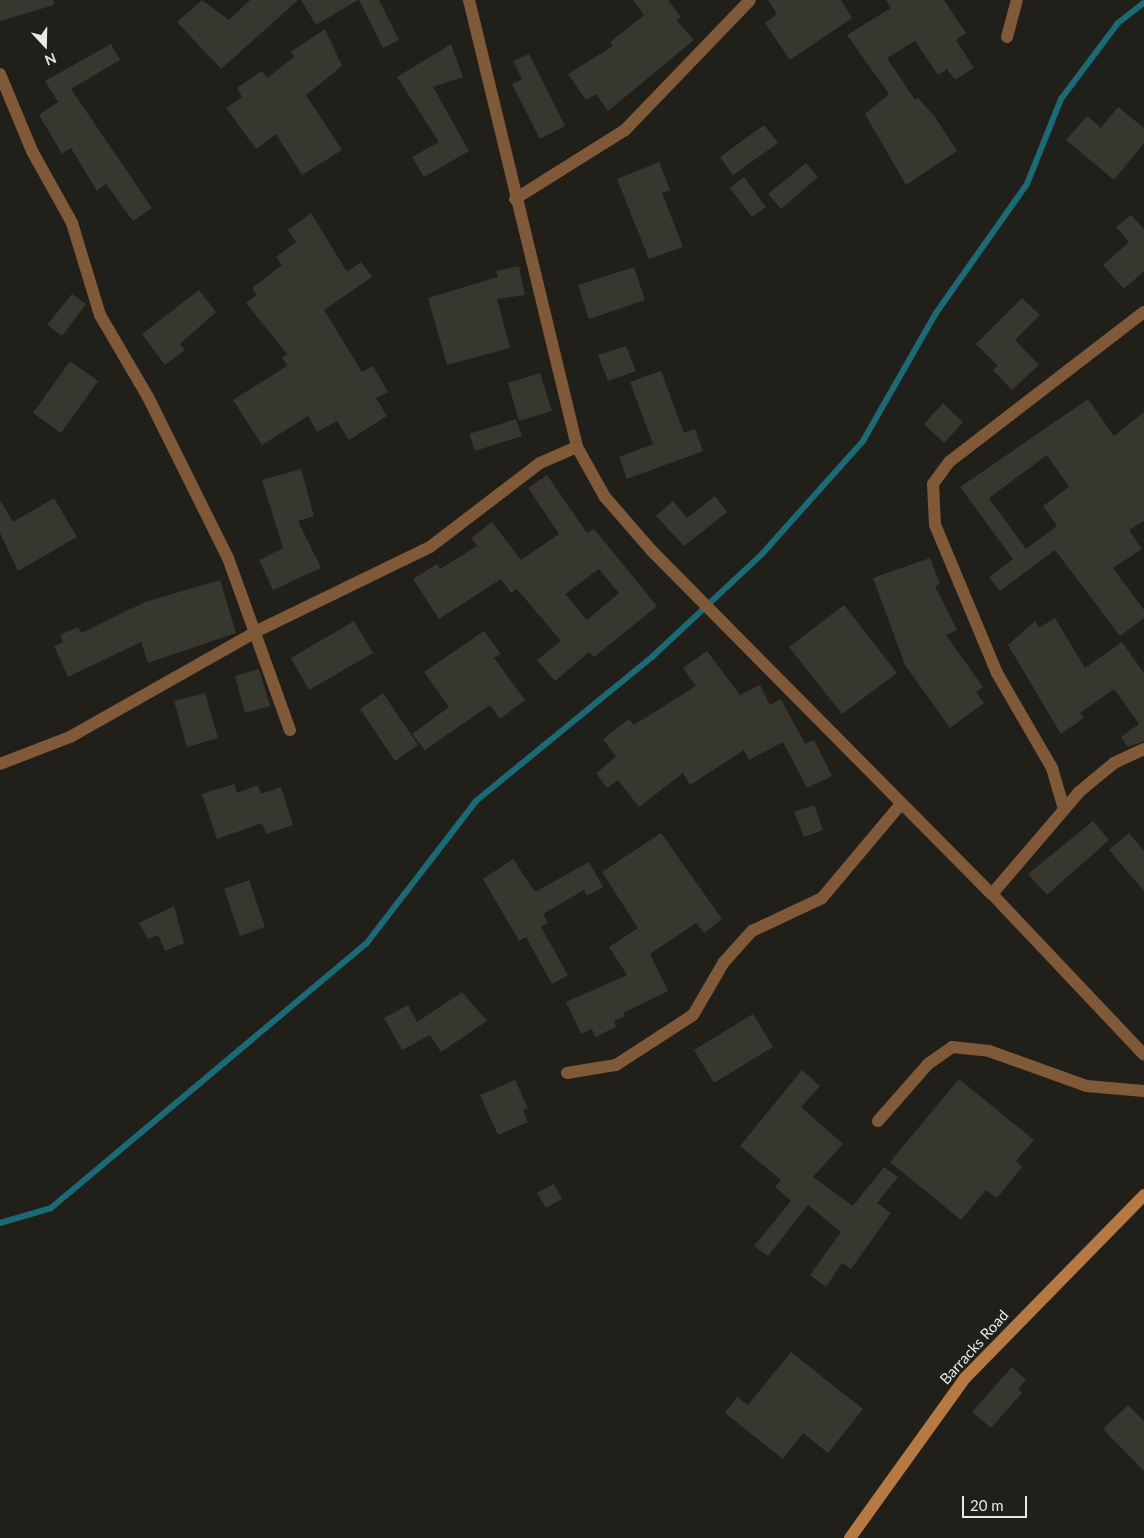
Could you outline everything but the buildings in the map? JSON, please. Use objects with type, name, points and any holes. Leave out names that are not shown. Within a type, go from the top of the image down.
[{"type":"street","points":[[469,0],[514,200],[577,447],[605,497],[651,550],[692,587],[901,804],[992,894],[1144,1055]]},
{"type":"street","points":[[514,200],[625,130],[750,0]]},
{"type":"street","points":[[1007,37],[1017,0]]},
{"type":"street","points":[[0,74],[32,151],[72,223],[100,315],[148,397],[228,558],[257,631],[290,730]]},
{"type":"street","points":[[1064,809],[1052,768],[997,673],[935,525],[933,484],[949,462],[1144,312]]},
{"type":"street","points":[[0,764],[70,737],[257,631],[430,547],[540,463],[577,447]]},
{"type":"street","points":[[992,894],[1064,809],[1114,762],[1144,748]]},
{"type":"street","points":[[567,1073],[616,1065],[693,1015],[724,962],[752,931],[822,898],[901,804]]},
{"type":"street","points":[[878,1121],[928,1064],[952,1046],[989,1051],[1086,1086],[1144,1091]]},
{"type":"street","name":"Barracks Road","points":[[850,1538],[965,1378],[1144,1195]]},
{"type":"waterway","points":[[0,1223],[51,1208],[366,944],[476,801],[652,657],[762,554],[863,441],[936,313],[1027,184],[1061,99],[1118,23],[1144,3]]}]
